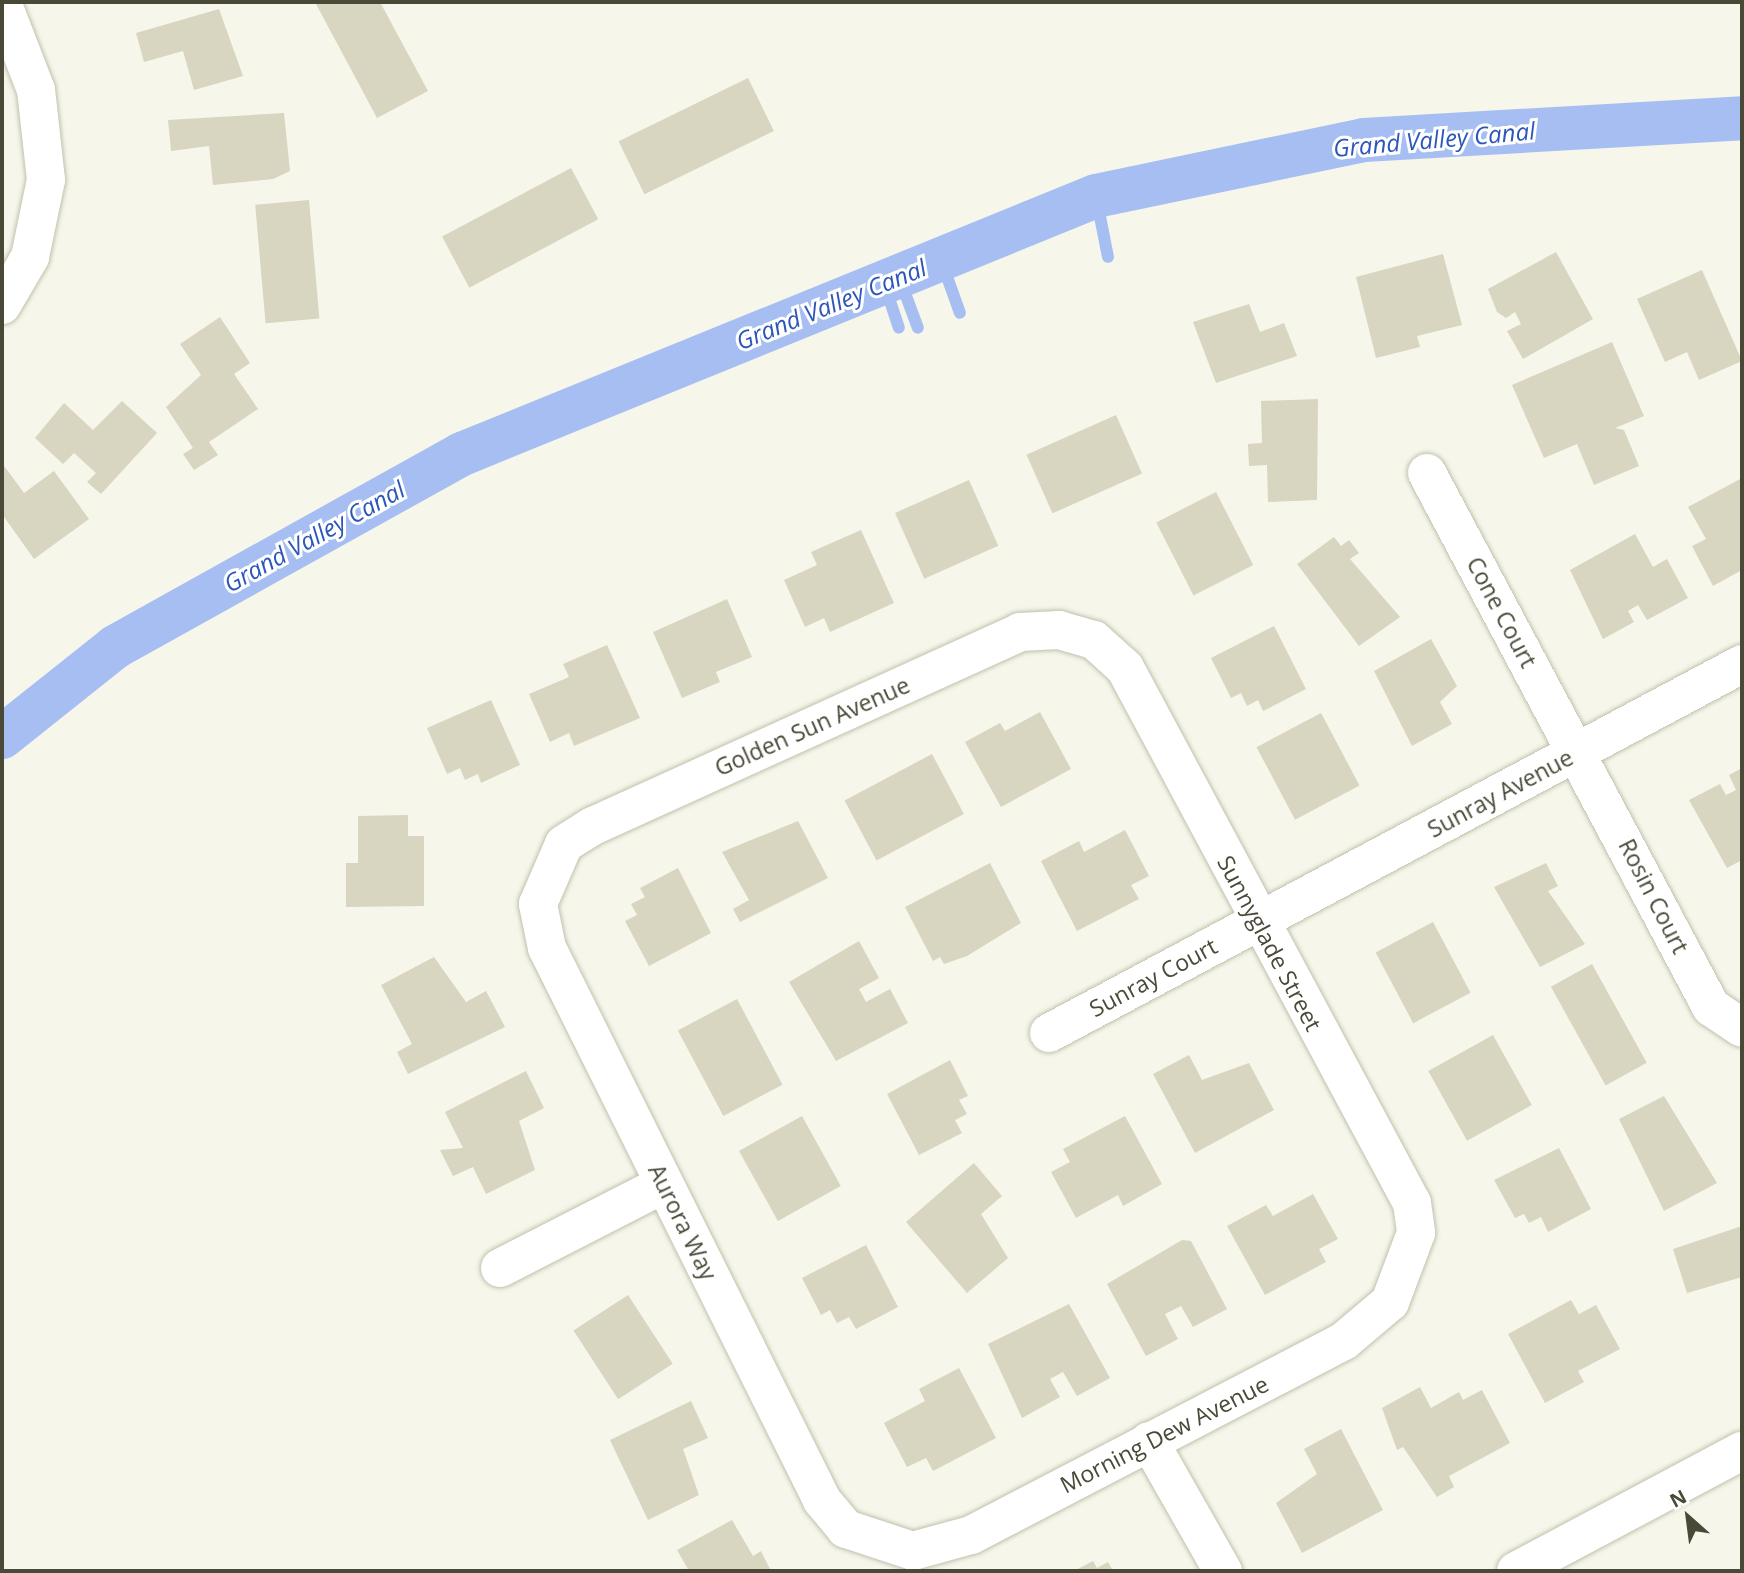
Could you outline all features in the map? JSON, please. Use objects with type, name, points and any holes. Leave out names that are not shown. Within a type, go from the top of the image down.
[{"type":"street","points":[[2,2],[36,90],[46,180],[30,257],[2,305]]},
{"type":"street","name":"Cone Court","points":[[1427,473],[1578,752]]},
{"type":"street","name":"Golden Sun Avenue","points":[[549,870],[564,844],[593,826],[1020,632],[1059,630],[1094,640]]},
{"type":"street","name":"Sunnyglade Street","points":[[1094,640],[1125,668],[1257,921],[1412,1203],[1416,1233],[1409,1259]]},
{"type":"street","name":"Sunray Avenue","points":[[1257,921],[1742,664]]},
{"type":"street","name":"Rosin Court","points":[[1578,752],[1711,1007],[1742,1028]]},
{"type":"street","name":"Aurora Way","points":[[549,870],[538,904],[547,948],[822,1500],[846,1529],[882,1544]]},
{"type":"street","name":"Sunray Court","points":[[1049,1033],[1257,921]]},
{"type":"street","points":[[500,1268],[664,1184]]},
{"type":"street","name":"Morning Dew Avenue","points":[[882,1544],[913,1550],[971,1535],[1345,1341],[1390,1302],[1409,1259]]},
{"type":"street","points":[[1149,1441],[1223,1571]]},
{"type":"street","points":[[1516,1571],[1742,1451]]},
{"type":"building","points":[[380,2],[428,91],[377,118],[316,4]]},
{"type":"building","points":[[219,9],[243,76],[194,90],[183,51],[144,62],[136,33]]},
{"type":"building","points":[[748,78],[774,131],[644,194],[619,141]]},
{"type":"building","points":[[284,113],[290,171],[273,179],[213,185],[209,146],[171,151],[168,120]]},
{"type":"building","points":[[571,168],[598,219],[469,288],[442,237]]},
{"type":"building","points":[[309,200],[319,319],[266,323],[255,205]]},
{"type":"building","points":[[1556,252],[1593,319],[1523,359],[1507,331],[1521,324],[1515,312],[1506,318],[1497,312],[1488,289]]},
{"type":"building","points":[[1443,254],[1462,325],[1417,336],[1420,347],[1376,358],[1356,277]]},
{"type":"building","points":[[1702,270],[1742,361],[1699,380],[1687,352],[1665,362],[1637,299]]},
{"type":"building","points":[[1249,304],[1260,332],[1284,323],[1297,356],[1216,383],[1193,322]]},
{"type":"building","points":[[220,317],[250,363],[234,374],[258,409],[209,442],[218,455],[194,470],[183,454],[193,448],[166,407],[201,375],[180,344]]},
{"type":"building","points":[[1612,342],[1644,416],[1615,428],[1624,430],[1639,466],[1594,485],[1577,444],[1544,458],[1512,385]]},
{"type":"building","points":[[1318,399],[1317,500],[1268,502],[1267,465],[1249,466],[1248,444],[1262,443],[1261,401]]},
{"type":"building","points":[[122,401],[157,433],[101,494],[87,482],[96,473],[74,453],[63,464],[35,438],[64,403],[93,430]]},
{"type":"building","points":[[1116,415],[1142,473],[1053,513],[1026,455]]},
{"type":"building","points":[[2,463],[24,493],[54,471],[89,519],[34,559],[2,514]]},
{"type":"building","points":[[1742,478],[1742,570],[1713,586],[1692,546],[1706,539],[1688,507]]},
{"type":"building","points":[[969,480],[998,546],[924,579],[895,513]]},
{"type":"building","points":[[1216,492],[1253,565],[1194,595],[1156,522]]},
{"type":"building","points":[[861,530],[894,603],[830,632],[824,618],[805,627],[784,580],[817,565],[811,552]]},
{"type":"building","points":[[1635,534],[1653,567],[1667,559],[1688,598],[1647,620],[1638,605],[1628,611],[1634,622],[1603,639],[1570,570]]},
{"type":"building","points":[[1334,537],[1341,546],[1349,540],[1359,553],[1350,559],[1400,617],[1359,646],[1297,564]]},
{"type":"building","points":[[727,599],[752,657],[716,672],[720,682],[682,698],[653,632]]},
{"type":"building","points":[[1274,626],[1306,689],[1263,711],[1258,700],[1247,706],[1241,693],[1231,698],[1211,658]]},
{"type":"building","points":[[1431,639],[1457,686],[1440,702],[1452,724],[1412,746],[1374,671]]},
{"type":"building","points":[[607,645],[640,718],[574,746],[569,733],[550,742],[529,694],[569,677],[563,664]]},
{"type":"building","points":[[491,700],[520,765],[481,783],[478,774],[465,780],[460,768],[447,774],[427,728]]},
{"type":"building","points":[[1040,712],[1071,769],[1001,807],[965,742],[1000,723],[1005,731]]},
{"type":"building","points":[[1321,713],[1359,785],[1295,820],[1257,747]]},
{"type":"building","points":[[932,754],[964,814],[877,861],[845,800]]},
{"type":"building","points":[[1742,768],[1742,860],[1727,868],[1689,800],[1720,784],[1726,795],[1736,790],[1729,775]]},
{"type":"building","points":[[408,815],[408,836],[424,836],[424,906],[346,907],[346,863],[358,863],[358,816]]},
{"type":"building","points":[[798,821],[828,878],[740,922],[733,909],[749,900],[722,852]]},
{"type":"building","points":[[1125,830],[1149,876],[1131,885],[1139,899],[1077,931],[1041,861],[1079,841],[1084,852]]},
{"type":"building","points":[[990,863],[1021,923],[967,956],[944,964],[940,957],[933,961],[905,907]]},
{"type":"building","points":[[1546,863],[1558,886],[1548,891],[1585,944],[1540,967],[1494,887]]},
{"type":"building","points":[[678,868],[711,933],[649,966],[625,921],[637,915],[631,904],[645,897],[640,888]]},
{"type":"building","points":[[1433,922],[1471,993],[1413,1023],[1376,953]]},
{"type":"building","points":[[859,941],[879,978],[859,989],[866,1002],[890,989],[908,1023],[836,1061],[789,982]]},
{"type":"building","points":[[434,957],[466,1002],[486,991],[505,1027],[408,1074],[397,1052],[412,1044],[381,985]]},
{"type":"building","points":[[1592,964],[1647,1063],[1606,1086],[1551,987]]},
{"type":"building","points":[[737,999],[783,1085],[723,1116],[678,1030]]},
{"type":"building","points":[[1493,1035],[1532,1105],[1467,1141],[1428,1071]]},
{"type":"building","points":[[1189,1055],[1202,1080],[1249,1063],[1274,1110],[1195,1153],[1153,1074]]},
{"type":"building","points":[[950,1060],[968,1096],[959,1100],[967,1114],[955,1120],[962,1133],[919,1155],[887,1094]]},
{"type":"building","points":[[526,1071],[544,1108],[519,1121],[535,1170],[486,1194],[473,1167],[453,1176],[440,1150],[463,1148],[445,1112]]},
{"type":"building","points":[[1664,1096],[1717,1183],[1664,1211],[1619,1119]]},
{"type":"building","points":[[802,1116],[841,1186],[778,1221],[739,1151]]},
{"type":"building","points":[[1125,1116],[1162,1184],[1123,1206],[1118,1195],[1076,1218],[1051,1172],[1070,1162],[1063,1149]]},
{"type":"building","points":[[1559,1148],[1591,1209],[1548,1232],[1541,1217],[1529,1223],[1524,1214],[1515,1218],[1494,1180]]},
{"type":"building","points":[[974,1163],[1002,1196],[981,1214],[1008,1258],[967,1293],[906,1222]]},
{"type":"building","points":[[1313,1194],[1338,1239],[1319,1249],[1326,1262],[1265,1295],[1227,1226],[1266,1205],[1273,1216]]},
{"type":"building","points":[[1742,1226],[1742,1277],[1687,1293],[1673,1249]]},
{"type":"building","points":[[1182,1240],[1191,1241],[1227,1309],[1193,1327],[1181,1306],[1165,1314],[1178,1339],[1146,1356],[1107,1284]]},
{"type":"building","points":[[866,1245],[898,1307],[856,1329],[849,1317],[837,1323],[830,1310],[821,1315],[802,1278]]},
{"type":"building","points":[[628,1295],[673,1364],[618,1399],[573,1330]]},
{"type":"building","points":[[1571,1300],[1579,1314],[1596,1305],[1620,1349],[1578,1371],[1584,1382],[1545,1403],[1508,1334]]},
{"type":"building","points":[[1069,1304],[1110,1378],[1077,1396],[1063,1372],[1050,1379],[1060,1397],[1022,1418],[988,1344]]},
{"type":"building","points":[[959,1368],[996,1438],[933,1471],[926,1458],[907,1467],[884,1423],[925,1401],[919,1389]]},
{"type":"building","points":[[1420,1387],[1431,1408],[1459,1392],[1463,1400],[1482,1390],[1510,1443],[1449,1476],[1454,1487],[1437,1497],[1403,1447],[1397,1450],[1382,1408]]},
{"type":"building","points":[[691,1401],[708,1438],[683,1449],[699,1495],[648,1520],[610,1440]]},
{"type":"building","points":[[1341,1429],[1383,1510],[1302,1553],[1276,1503],[1317,1474],[1304,1449]]},
{"type":"building","points":[[732,1520],[753,1556],[761,1551],[771,1571],[689,1571],[677,1550]]},
{"type":"building","points":[[1093,1561],[1097,1568],[1108,1562],[1113,1571],[1074,1571]]},
{"type":"waterway","name":"Grand Valley Canal","points":[[2,737],[115,647],[462,454],[1096,196],[1364,140],[1742,118]]},
{"type":"waterway","points":[[1096,196],[1108,257]]},
{"type":"waterway","points":[[941,260],[960,313]]},
{"type":"waterway","points":[[899,277],[918,328]]},
{"type":"waterway","points":[[884,283],[899,328]]}]
